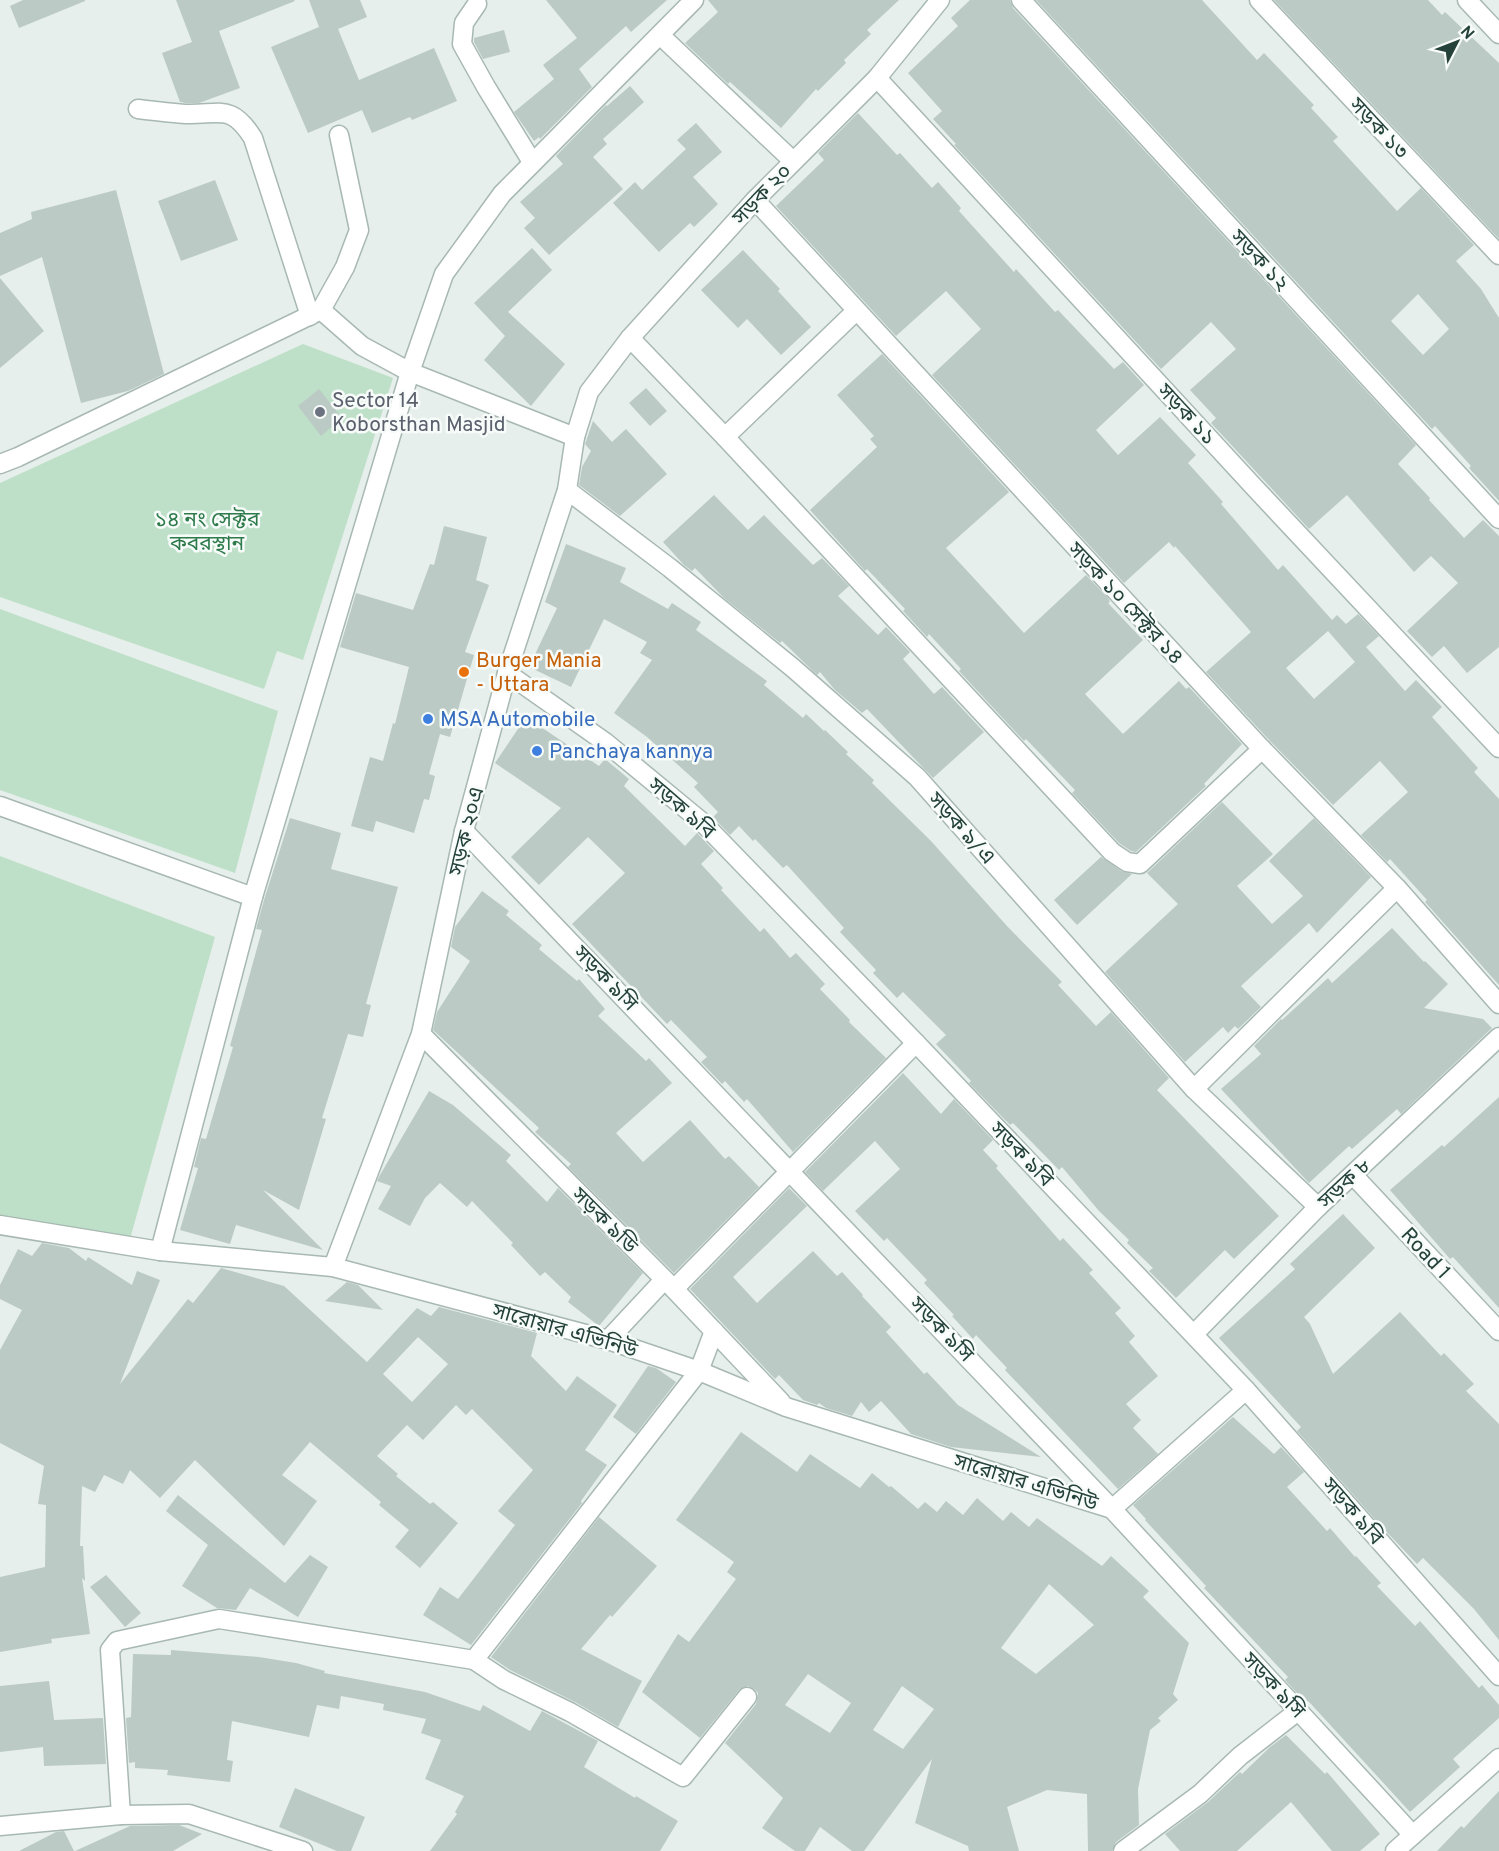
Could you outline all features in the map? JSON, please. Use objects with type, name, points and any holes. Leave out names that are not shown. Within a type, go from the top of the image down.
[{"type":"street","points":[[160,1251],[253,897],[410,372],[444,274],[502,194],[694,0]]},
{"type":"street","name":"সড়ক ২০","points":[[589,392],[630,338],[755,200],[877,78],[940,0]]},
{"type":"street","name":"সড়ক ১২","points":[[1022,0],[1499,519]]},
{"type":"street","name":"সড়ক ১৩","points":[[1259,0],[1499,255]]},
{"type":"street","points":[[1467,0],[1499,34]]},
{"type":"street","points":[[477,4],[464,23],[462,44],[532,162]]},
{"type":"street","points":[[660,35],[793,161]]},
{"type":"street","name":"সড়ক ১১","points":[[877,78],[1254,487],[1499,748]]},
{"type":"street","points":[[138,109],[189,114],[222,111],[244,124],[253,138],[316,313],[362,346],[410,372],[575,437]]},
{"type":"street","points":[[0,464],[316,313],[345,267],[359,230],[339,135]]},
{"type":"street","name":"সড়ক ১০ সেক্টর ১৪","points":[[755,200],[1262,749],[1397,888],[1499,1004]]},
{"type":"street","points":[[725,437],[856,310]]},
{"type":"street","points":[[630,338],[1112,852],[1127,861],[1140,864],[1262,749]]},
{"type":"street","name":"সড়ক ২০এ","points":[[333,1267],[421,1034],[464,831],[507,673],[567,490],[575,437],[589,392]]},
{"type":"street","name":"সড়ক ৯/এ","points":[[567,490],[670,568],[793,668],[917,777],[1194,1089],[1318,1207]]},
{"type":"street","name":"সড়ক ৯বি","points":[[507,673],[605,742],[702,822],[1194,1334],[1499,1676]]},
{"type":"street","points":[[0,806],[253,897]]},
{"type":"street","name":"সড়ক ৯সি","points":[[464,831],[1112,1509],[1413,1835]]},
{"type":"street","points":[[1194,1089],[1397,888]]},
{"type":"street","name":"সড়ক ৯ডি","points":[[421,1034],[786,1407]]},
{"type":"street","points":[[608,1340],[790,1170],[916,1043]]},
{"type":"street","name":"সড়ক ৮","points":[[1194,1334],[1318,1207],[1497,1043]]},
{"type":"street","name":"Road 1","points":[[1353,1175],[1499,1331]]},
{"type":"street","name":"সারোয়ার এভিনিউ","points":[[0,1225],[160,1251],[333,1267],[608,1340],[699,1371],[786,1407],[1112,1509]]},
{"type":"street","points":[[474,1660],[699,1371],[714,1331]]},
{"type":"street","points":[[1112,1509],[1246,1390]]},
{"type":"street","points":[[121,1815],[110,1650],[117,1641],[219,1619],[474,1660],[504,1680],[570,1712],[683,1777],[747,1697]]},
{"type":"street","points":[[1123,1851],[1200,1794],[1240,1756],[1298,1711]]},
{"type":"street","points":[[1395,1851],[1499,1758]]},
{"type":"street","points":[[0,1826],[121,1815],[189,1814],[303,1851]]},
{"type":"green space","name":"১৪ নং সেক্টর কবরস্থান","points":[[303,344],[393,378],[303,660],[277,651],[264,689],[0,597],[0,483]]},
{"type":"green space","points":[[0,609],[278,711],[235,873],[0,790]]},
{"type":"green space","points":[[0,856],[215,937],[128,1246],[0,1220]]},
{"type":"building","points":[[23,0],[85,1],[19,28],[10,6]]},
{"type":"building","points":[[176,0],[295,1],[219,31],[240,88],[199,103],[186,103],[180,102],[162,53],[192,42]]},
{"type":"building","points":[[309,0],[360,0],[367,17],[338,29],[359,80],[434,48],[457,101],[412,120],[410,117],[372,133],[362,110],[308,133],[271,47],[319,27]]},
{"type":"building","points":[[546,0],[667,0],[631,32],[626,26],[579,69],[592,87],[540,139],[539,137],[534,141],[514,112],[554,79],[543,65],[577,38]]},
{"type":"building","points":[[708,0],[899,0],[867,30],[871,34],[844,60],[846,63],[818,91],[816,89],[781,128],[730,82],[728,84],[685,43],[718,12]]},
{"type":"building","points":[[970,0],[1010,0],[1013,8],[1416,445],[1398,464],[1430,498],[1429,500],[1464,538],[1483,520],[1499,536],[1499,647],[1467,673],[1444,646],[1432,657],[1407,631],[1458,583],[1431,556],[1414,572],[1347,495],[1309,529],[1211,423],[1216,418],[1190,390],[1236,349],[1211,322],[1161,369],[954,145],[956,144],[933,119],[942,111],[908,73],[958,26],[951,18]]},
{"type":"building","points":[[1036,0],[1202,0],[1257,60],[1264,53],[1314,105],[1311,108],[1338,137],[1333,141],[1397,211],[1421,188],[1474,245],[1456,261],[1481,289],[1499,318],[1499,501],[1435,426],[1432,429]],"holes":[[[1418,294],[1449,329],[1423,355],[1391,321]]]},
{"type":"building","points":[[1274,0],[1428,0],[1442,15],[1445,12],[1499,63],[1499,239]]},
{"type":"building","points":[[504,30],[510,52],[483,59],[474,38]]},
{"type":"building","points":[[630,86],[644,102],[603,139],[607,144],[593,157],[623,189],[549,255],[524,228],[535,218],[520,202],[563,164],[556,156],[606,105]]},
{"type":"building","points":[[858,113],[897,155],[900,153],[932,188],[938,182],[961,208],[959,211],[1014,272],[1016,269],[1055,312],[1058,310],[1114,369],[1123,362],[1144,385],[1096,430],[1118,455],[1160,417],[1196,455],[1188,463],[1278,570],[1283,565],[1332,620],[1337,615],[1346,624],[1358,614],[1379,636],[1366,647],[1405,691],[1416,680],[1442,707],[1432,717],[1478,768],[1474,772],[1499,799],[1499,985],[1390,859],[1387,862],[1361,835],[1408,792],[1380,761],[1333,805],[1206,672],[1251,632],[1175,546],[1174,548],[1169,542],[1124,583],[932,375],[981,329],[946,291],[896,336],[776,206],[824,160],[818,153]],"holes":[[[1328,631],[1355,662],[1314,699],[1286,668]]]},
{"type":"building","points":[[696,123],[722,152],[693,177],[718,204],[694,227],[690,223],[659,252],[613,203],[635,182],[642,190],[686,149],[677,140]]},
{"type":"building","points":[[215,180],[238,240],[181,261],[158,201]]},
{"type":"building","points":[[116,190],[164,374],[128,391],[81,403],[42,257],[0,276],[0,233],[32,219],[31,212]]},
{"type":"building","points":[[532,248],[552,270],[508,312],[565,364],[531,406],[484,360],[505,336],[474,303]]},
{"type":"building","points":[[743,250],[780,289],[778,291],[811,327],[781,355],[747,319],[738,328],[701,290]]},
{"type":"building","points":[[0,278],[44,331],[0,368]]},
{"type":"building","points":[[882,354],[1009,492],[946,548],[1024,633],[1086,575],[1108,598],[1110,602],[1108,603],[1143,640],[1085,694],[1123,734],[1179,681],[1186,689],[1189,687],[1242,744],[1204,784],[1206,786],[1136,852],[1119,843],[1072,793],[1075,790],[1026,739],[1024,741],[959,671],[961,669],[929,634],[927,637],[903,611],[905,609],[867,569],[865,571],[810,510],[877,447],[870,439],[874,436],[837,395]]},
{"type":"building","points":[[646,388],[667,411],[650,426],[629,403]]},
{"type":"building","name":"Sector 14 Koborsthan Masjid","points":[[319,389],[342,418],[321,436],[298,406]]},
{"type":"building","points":[[593,421],[612,442],[626,429],[667,474],[620,516],[579,485],[582,467],[591,451],[585,444]]},
{"type":"building","points":[[714,495],[748,530],[764,515],[813,565],[822,558],[849,586],[838,596],[878,635],[886,627],[910,652],[903,659],[934,694],[942,687],[984,732],[933,778],[867,709],[862,713],[835,690],[820,672],[817,675],[782,641],[780,643],[724,598],[695,568],[692,571],[684,565],[663,542]]},
{"type":"building","points":[[444,526],[487,537],[476,580],[489,585],[465,652],[474,655],[450,737],[440,734],[429,774],[435,776],[429,800],[424,799],[414,833],[376,821],[373,832],[351,826],[370,757],[383,761],[409,667],[340,647],[356,593],[413,610],[430,564],[434,565]]},
{"type":"building","points":[[566,544],[626,568],[620,582],[668,609],[672,603],[701,622],[696,630],[767,681],[764,685],[803,718],[806,714],[825,730],[874,780],[872,783],[931,841],[1007,926],[1062,982],[1058,985],[1096,1026],[1111,1012],[1169,1078],[1157,1090],[1279,1216],[1234,1259],[1225,1250],[1176,1298],[1149,1271],[1153,1268],[1127,1243],[1129,1240],[1099,1211],[1062,1167],[1059,1170],[1013,1123],[1010,1125],[969,1083],[971,1081],[936,1044],[946,1035],[903,992],[897,998],[873,973],[876,970],[840,932],[844,928],[787,865],[783,868],[739,826],[730,835],[713,817],[718,812],[694,787],[698,783],[647,737],[614,713],[652,660],[640,653],[647,642],[604,619],[571,687],[529,667],[557,608],[545,602]]},
{"type":"building","points":[[526,717],[599,766],[605,759],[629,779],[624,786],[685,846],[697,833],[714,851],[701,864],[723,888],[721,890],[760,932],[764,928],[790,958],[796,953],[825,984],[820,989],[850,1020],[849,1022],[886,1058],[793,1152],[747,1099],[744,1102],[725,1081],[722,1084],[701,1062],[707,1057],[671,1020],[667,1024],[572,924],[625,873],[588,837],[539,885],[511,857],[561,808],[495,763]]},
{"type":"building","points":[[1222,802],[1273,854],[1237,886],[1272,924],[1303,896],[1269,861],[1314,818],[1371,877],[1317,933],[1309,923],[1241,986],[1261,1007],[1238,1029],[1235,1026],[1228,1033],[1223,1027],[1185,1062],[1105,972],[1178,904],[1147,873]]},
{"type":"building","points":[[290,818],[341,833],[331,869],[398,887],[366,1004],[371,1005],[363,1037],[348,1034],[322,1118],[326,1119],[299,1210],[263,1190],[323,1250],[236,1225],[230,1244],[180,1230],[198,1168],[194,1167],[201,1138],[206,1139],[233,1047],[230,1046],[262,930],[256,929]]},
{"type":"building","points":[[1101,857],[1121,871],[1132,874],[1077,925],[1054,900]]},
{"type":"building","points":[[482,891],[509,911],[506,915],[542,945],[539,949],[577,981],[579,979],[605,1009],[598,1016],[646,1061],[649,1058],[672,1083],[616,1133],[643,1162],[690,1120],[725,1159],[729,1156],[759,1187],[674,1273],[568,1167],[571,1164],[535,1132],[539,1128],[433,1030],[437,1012],[470,961],[451,947],[455,927]]},
{"type":"building","points":[[1392,928],[1448,984],[1424,1008],[1483,1019],[1492,1028],[1401,1114],[1397,1109],[1352,1149],[1349,1146],[1309,1183],[1221,1089],[1261,1054],[1254,1046],[1281,1019],[1328,978],[1332,983]]},
{"type":"building","points":[[903,1073],[941,1114],[954,1099],[993,1140],[983,1150],[1060,1241],[1063,1238],[1093,1270],[1089,1273],[1121,1308],[1115,1313],[1135,1336],[1129,1342],[1158,1376],[1126,1404],[1141,1420],[1133,1428],[1158,1454],[1118,1489],[1005,1370],[1007,1368],[976,1335],[973,1339],[924,1283],[927,1280],[887,1238],[884,1241],[855,1211],[900,1169],[875,1141],[823,1191],[805,1172]]},
{"type":"building","points":[[429,1091],[453,1105],[511,1155],[506,1161],[547,1202],[558,1188],[643,1273],[599,1326],[568,1302],[571,1297],[545,1272],[540,1276],[511,1245],[513,1243],[472,1201],[467,1207],[440,1183],[425,1198],[410,1226],[378,1209],[391,1186],[377,1181]]},
{"type":"building","points":[[1499,1097],[1499,1308],[1453,1257],[1450,1259],[1390,1190],[1442,1145],[1444,1147]]},
{"type":"building","points":[[789,1188],[807,1206],[733,1277],[757,1303],[813,1251],[837,1276],[842,1272],[891,1327],[886,1332],[924,1374],[927,1372],[958,1405],[1041,1457],[951,1447],[911,1434],[881,1401],[869,1412],[861,1402],[852,1416],[826,1408],[819,1403],[817,1405],[803,1400],[779,1375],[775,1379],[690,1289]]},
{"type":"building","points":[[1343,1214],[1375,1248],[1304,1317],[1310,1324],[1333,1374],[1400,1312],[1441,1356],[1444,1353],[1474,1384],[1466,1391],[1499,1424],[1499,1640],[1474,1609],[1423,1558],[1417,1564],[1380,1525],[1297,1431],[1301,1427],[1219,1338],[1295,1269],[1290,1264]]},
{"type":"building","points":[[42,1243],[69,1248],[86,1261],[88,1257],[132,1285],[137,1271],[160,1280],[120,1384],[188,1299],[193,1303],[221,1268],[284,1286],[367,1362],[417,1308],[431,1316],[439,1307],[537,1333],[531,1356],[566,1391],[577,1376],[617,1405],[585,1450],[607,1465],[581,1501],[582,1503],[471,1645],[423,1615],[440,1587],[458,1599],[515,1525],[498,1511],[533,1470],[472,1409],[466,1415],[456,1405],[423,1440],[407,1425],[377,1456],[398,1474],[396,1476],[458,1523],[420,1568],[395,1547],[409,1530],[379,1505],[381,1502],[310,1442],[282,1475],[317,1501],[284,1546],[195,1460],[160,1498],[130,1470],[123,1484],[104,1475],[95,1492],[82,1486],[80,1546],[83,1546],[85,1581],[82,1578],[90,1634],[51,1639],[52,1643],[0,1652],[0,1577],[45,1567],[46,1505],[38,1504],[44,1466],[0,1443],[0,1350],[22,1310],[0,1299],[0,1285],[18,1249],[32,1256]],"holes":[[[418,1337],[448,1364],[412,1402],[383,1374]]]},
{"type":"building","points":[[347,1282],[358,1285],[383,1310],[325,1301]]},
{"type":"building","points":[[648,1366],[656,1368],[676,1382],[636,1434],[613,1417]]},
{"type":"building","points":[[1233,1417],[1274,1454],[1281,1447],[1304,1472],[1287,1487],[1327,1531],[1330,1528],[1381,1583],[1377,1586],[1415,1626],[1420,1621],[1479,1688],[1482,1685],[1499,1705],[1499,1718],[1453,1759],[1460,1767],[1410,1812],[1311,1704],[1308,1701],[1306,1703],[1285,1680],[1288,1677],[1204,1588],[1206,1586],[1133,1505]]},
{"type":"building","points":[[741,1432],[797,1472],[810,1454],[860,1488],[872,1473],[918,1509],[925,1502],[937,1512],[946,1501],[963,1515],[977,1498],[1003,1521],[1011,1512],[1029,1527],[1037,1518],[1102,1566],[1111,1556],[1149,1591],[1143,1597],[1189,1643],[1173,1694],[1178,1700],[1158,1718],[1161,1721],[1150,1730],[1138,1789],[1139,1825],[1116,1842],[1112,1851],[1088,1851],[1087,1794],[1047,1790],[1007,1807],[1019,1851],[969,1851],[968,1846],[915,1823],[932,1759],[864,1851],[852,1851],[820,1827],[805,1851],[795,1851],[762,1828],[783,1798],[725,1743],[756,1704],[758,1693],[748,1686],[739,1690],[700,1738],[642,1692],[678,1634],[689,1642],[736,1579],[727,1572],[734,1562],[676,1520]],"holes":[[[1049,1584],[1094,1625],[1036,1674],[1001,1648]],[[808,1674],[851,1703],[830,1733],[785,1705]],[[902,1686],[934,1709],[903,1749],[873,1730]]]},
{"type":"building","points":[[178,1495],[285,1583],[310,1555],[328,1567],[298,1617],[250,1588],[236,1610],[217,1608],[182,1586],[208,1545],[166,1511]]},
{"type":"building","points":[[599,1517],[657,1566],[581,1649],[642,1681],[618,1727],[575,1702],[510,1670],[491,1657]]},
{"type":"building","points":[[106,1575],[141,1613],[125,1627],[90,1587]]},
{"type":"building","points":[[171,1650],[259,1657],[296,1663],[325,1671],[324,1673],[425,1692],[480,1711],[483,1705],[530,1731],[542,1711],[598,1741],[584,1767],[678,1821],[660,1851],[430,1851],[457,1814],[455,1812],[464,1796],[425,1779],[441,1740],[421,1733],[426,1719],[383,1710],[384,1704],[341,1696],[339,1709],[317,1705],[309,1737],[232,1721],[227,1760],[233,1761],[230,1782],[167,1775],[168,1770],[135,1768],[135,1762],[129,1763],[126,1718],[131,1717],[133,1654],[171,1655]]},
{"type":"building","points":[[49,1681],[54,1720],[103,1718],[106,1764],[44,1766],[43,1747],[0,1752],[0,1686]]},
{"type":"building","points":[[1286,1735],[1325,1774],[1327,1772],[1380,1834],[1360,1851],[1332,1851],[1291,1802],[1237,1851],[1180,1851],[1165,1834],[1208,1802],[1240,1772],[1242,1774]]},
{"type":"building","points":[[295,1788],[365,1817],[351,1851],[337,1851],[279,1827]]},
{"type":"building","points":[[1499,1791],[1499,1851],[1437,1851],[1461,1826],[1464,1828]]},
{"type":"building","points":[[179,1825],[202,1834],[173,1851],[75,1851],[130,1826]]},
{"type":"building","points":[[64,1831],[74,1851],[19,1851],[56,1832]]},
{"type":"place","name":"Sector 14 Koborsthan Masjid","points":[[320,412]]},
{"type":"place","name":"Burger Mania - Uttara","points":[[464,672]]},
{"type":"place","name":"MSA Automobile","points":[[428,719]]},
{"type":"place","name":"Panchaya kannya","points":[[537,751]]}]
